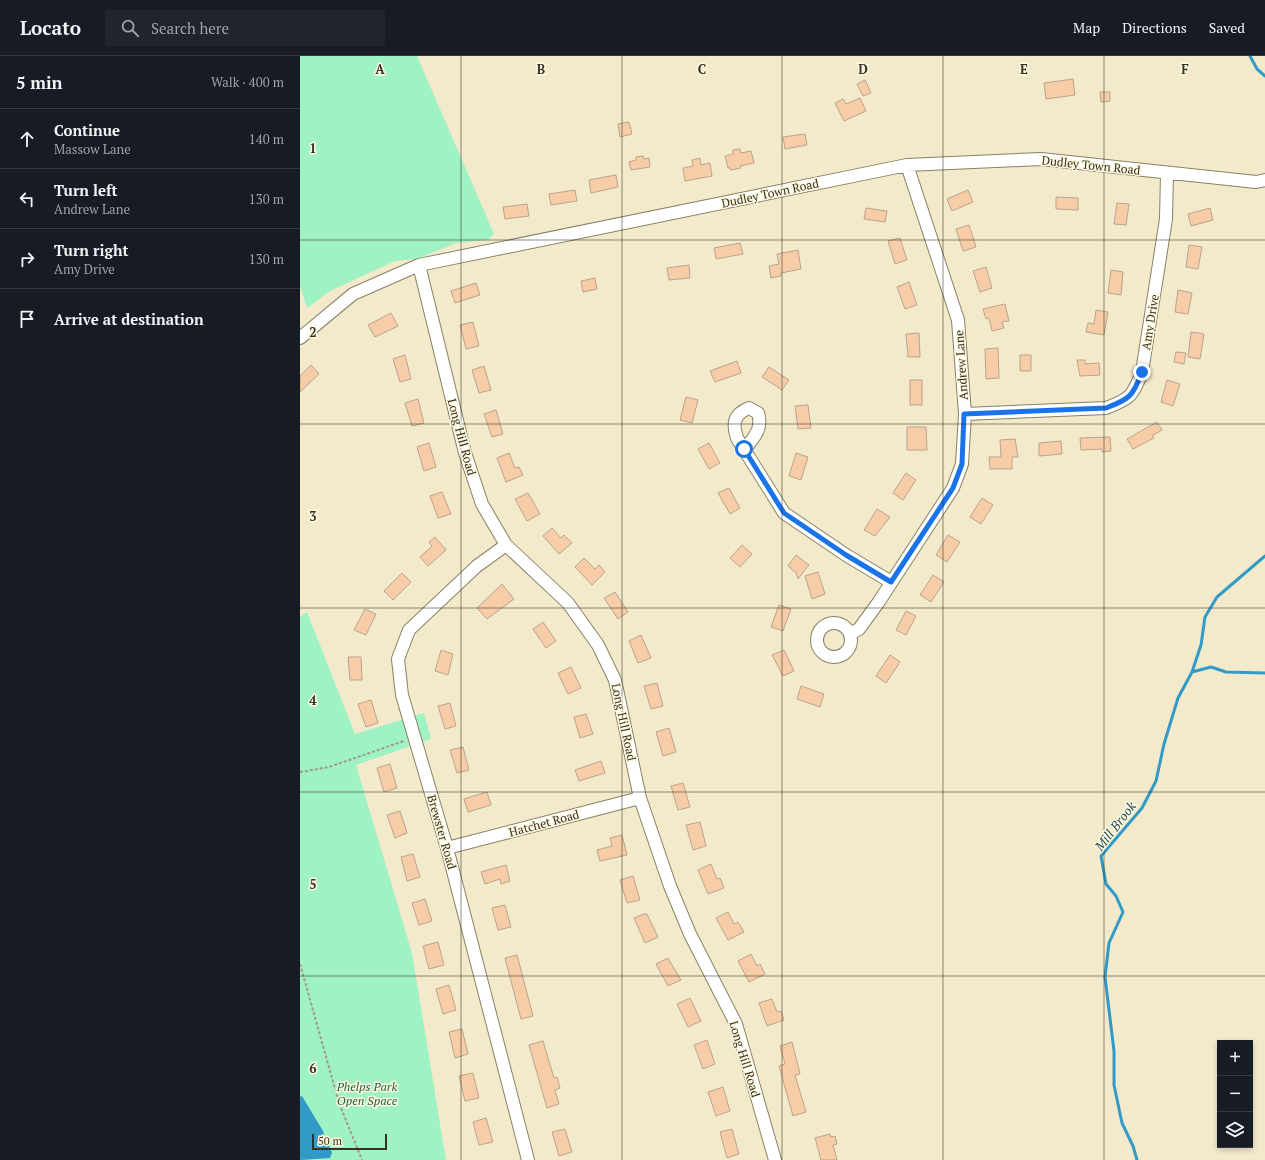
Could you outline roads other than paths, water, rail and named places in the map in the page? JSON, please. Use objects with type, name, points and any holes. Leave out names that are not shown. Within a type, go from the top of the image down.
[{"type":"street","name":"Dudley Town Road","points":[[300,338],[353,294],[419,265],[907,165],[1041,159],[1256,182],[1265,180]]},
{"type":"street","name":"Andrew Lane","points":[[850,634],[859,629],[953,488],[962,464],[964,414],[958,320],[907,165]]},
{"type":"street","name":"Amy Drive","points":[[964,414],[1106,408],[1126,401],[1136,389],[1142,372],[1166,219],[1167,173]]},
{"type":"street","name":"Long Hill Road","points":[[419,265],[465,453],[482,504],[506,545],[568,603],[598,644],[615,680],[640,798],[670,886],[690,934],[736,1024],[774,1160]]},
{"type":"street","points":[[744,449],[784,513],[846,555],[891,582]]},
{"type":"street","name":"Brewster Road","points":[[506,545],[477,566],[409,630],[398,659],[402,695],[447,848],[528,1160]]},
{"type":"street","name":"Hatchet Road","points":[[447,848],[640,798]]},
{"type":"water","points":[[302,1096],[323,1131],[332,1153],[330,1158],[300,1160],[300,1097]]},
{"type":"waterway","points":[[1250,56],[1257,69],[1265,76]]},
{"type":"waterway","name":"Mill Brook","points":[[1137,1160],[1133,1146],[1122,1123],[1114,1085],[1114,1051],[1105,977],[1109,943],[1123,912],[1116,896],[1106,884],[1101,856],[1142,808],[1156,781],[1164,744],[1178,698],[1192,672],[1201,645],[1205,617],[1217,597],[1265,556]]},
{"type":"waterway","name":"Mill Brook","points":[[1192,672],[1211,667],[1226,672],[1265,673]]},
{"type":"park label","name":"Phelps Park Open Space","points":[[367,1093]]}]
